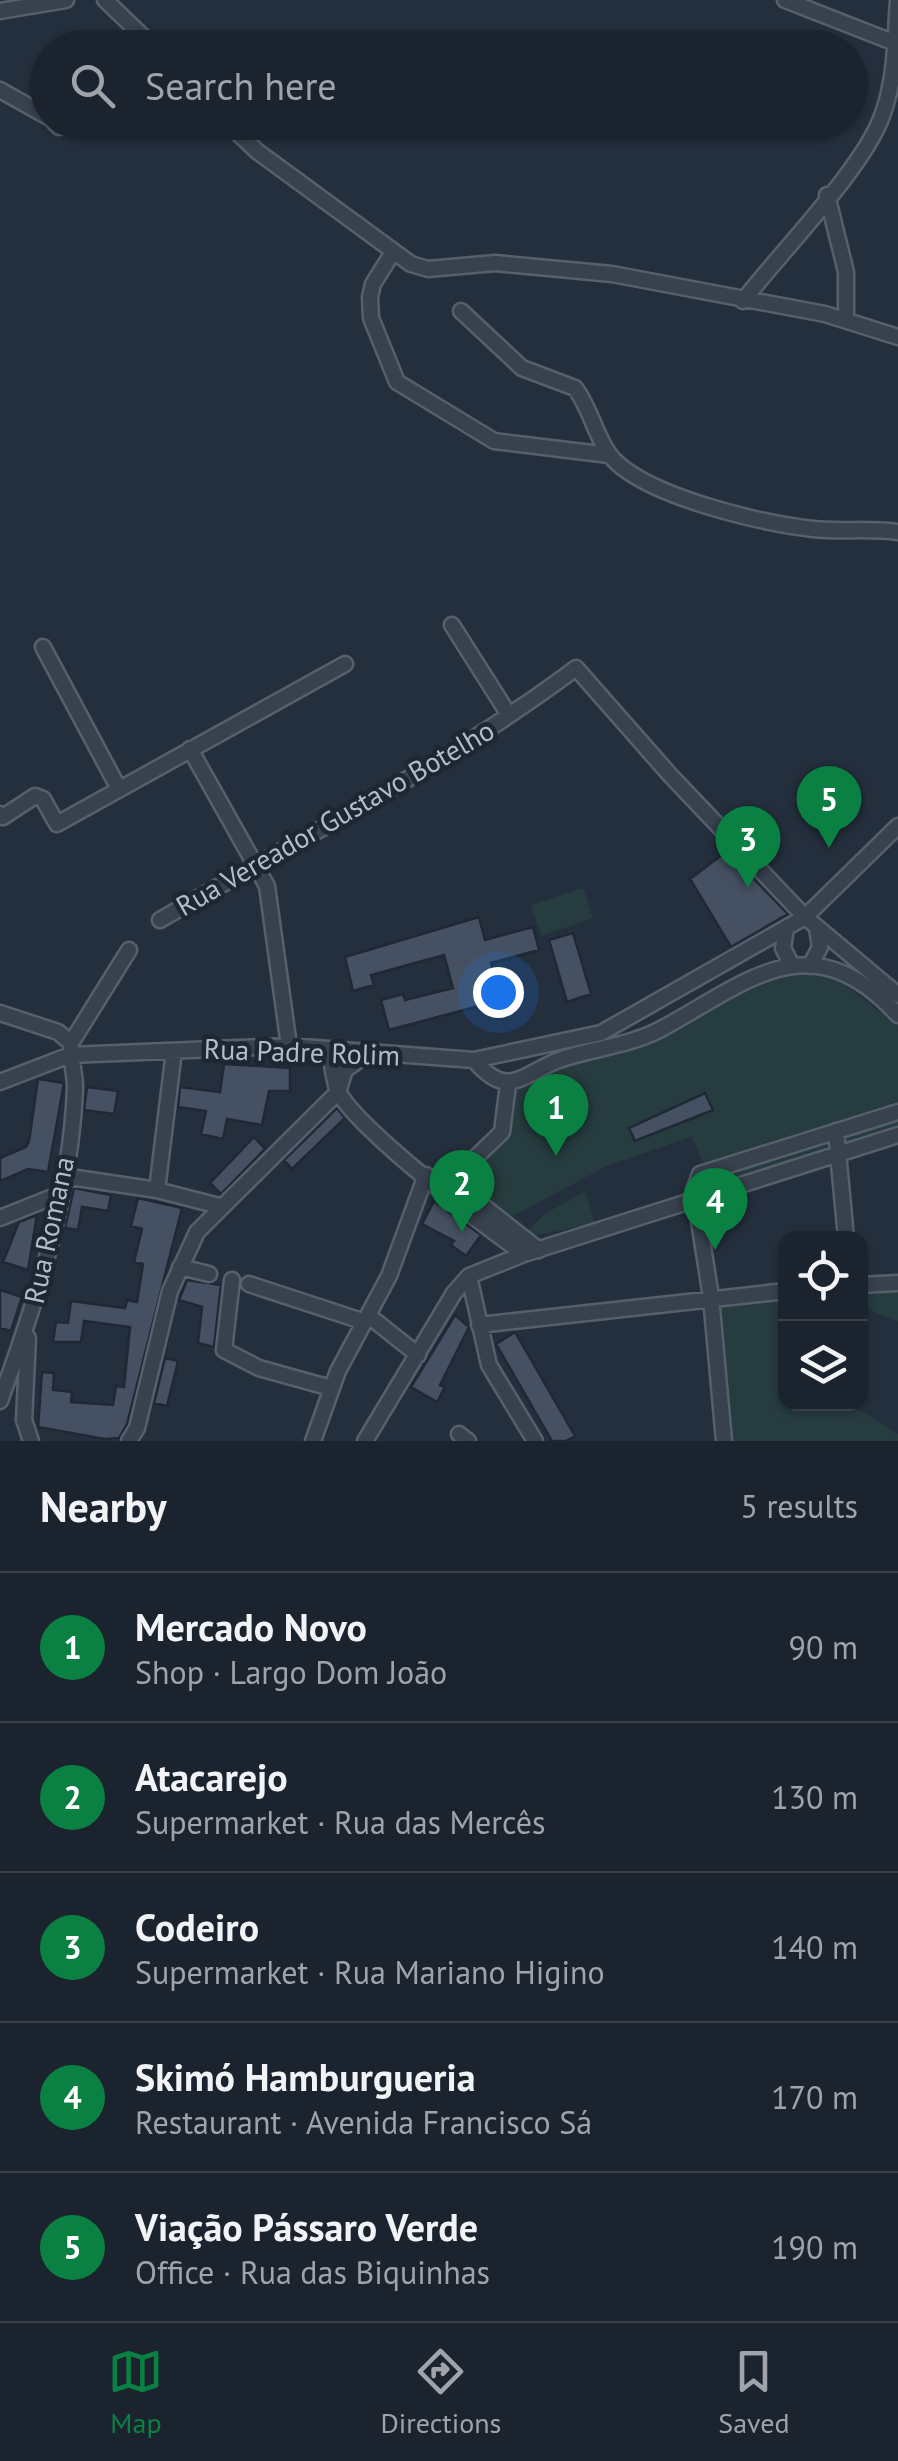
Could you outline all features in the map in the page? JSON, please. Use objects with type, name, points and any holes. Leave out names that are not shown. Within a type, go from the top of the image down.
[{"type":"street","points":[[0,12],[66,0]]},
{"type":"street","points":[[105,0],[136,30]]},
{"type":"street","points":[[786,0],[862,30]]},
{"type":"street","points":[[743,300],[861,154],[882,119],[892,80],[898,1]]},
{"type":"street","points":[[868,32],[895,43]]},
{"type":"street","points":[[0,90],[30,107]]},
{"type":"street","points":[[245,140],[393,252],[428,269],[496,262],[612,274],[846,320],[898,337]]},
{"type":"street","points":[[827,195],[846,272],[846,320]]},
{"type":"street","points":[[393,252],[370,297],[371,318],[398,382],[494,441],[609,454]]},
{"type":"street","points":[[461,311],[522,368],[575,388],[609,454],[631,474],[688,498],[812,529],[898,532]]},
{"type":"street","name":"Rua Vereador Gustavo Botelho","points":[[452,625],[509,715]]},
{"type":"street","points":[[43,646],[119,789]]},
{"type":"street","points":[[1,818],[35,796],[42,799],[57,824],[345,664]]},
{"type":"street","name":"Rua Vereador Gustavo Botelho","points":[[160,920],[509,715],[576,668],[670,775],[805,917]]},
{"type":"street","points":[[190,749],[268,886],[289,1046]]},
{"type":"street","points":[[792,966],[783,948],[786,928],[805,917],[838,880],[898,826]]},
{"type":"street","points":[[805,917],[898,995]]},
{"type":"street","name":"Rua Padre Rolim","points":[[70,1049],[174,1051],[192,1047],[289,1046],[474,1060],[601,1032],[786,928]]},
{"type":"street","points":[[810,966],[820,947],[817,928]]},
{"type":"street","points":[[0,1082],[70,1049],[129,950]]},
{"type":"street","points":[[474,1060],[495,1081],[511,1083],[563,1059],[627,1044],[662,1029],[752,974],[792,966],[842,973],[868,988],[898,1015]]},
{"type":"street","points":[[0,1013],[58,1032],[70,1049]]},
{"type":"street","name":"Rua Romana","points":[[0,1401],[28,1323],[60,1194],[75,1086],[70,1049]]},
{"type":"street","points":[[330,1050],[338,1092],[400,1156],[444,1188],[456,1206],[532,1252]]},
{"type":"street","points":[[157,1190],[174,1051]]},
{"type":"street","points":[[128,1441],[137,1428],[180,1266],[198,1232],[219,1206],[338,1092],[345,1070],[367,1054]]},
{"type":"street","points":[[444,1188],[502,1132],[516,1067],[507,1054]]},
{"type":"street","points":[[724,1441],[711,1297],[695,1200],[700,1174],[898,1112]]},
{"type":"street","points":[[836,1131],[845,1231]]},
{"type":"street","points":[[365,1441],[468,1276],[898,1135]]},
{"type":"street","points":[[313,1441],[331,1388],[406,1234],[426,1175]]},
{"type":"street","points":[[63,1176],[157,1190],[219,1206]]},
{"type":"street","points":[[0,1218],[60,1194]]},
{"type":"street","points":[[180,1266],[210,1274]]},
{"type":"street","points":[[468,1276],[496,1382],[535,1441]]},
{"type":"street","points":[[232,1280],[222,1344],[227,1353],[259,1368],[331,1388]]},
{"type":"street","points":[[868,1285],[898,1283]]},
{"type":"street","points":[[249,1284],[367,1319],[418,1355]]},
{"type":"street","points":[[479,1325],[778,1292]]},
{"type":"street","points":[[28,1323],[24,1420],[32,1441]]},
{"type":"green space","points":[[583,888],[593,918],[541,936],[531,905]]},
{"type":"green space","points":[[801,970],[836,979],[898,1025],[898,1103],[704,1163],[691,1137],[609,1165],[509,1218],[462,1182],[507,1136],[515,1087],[555,1067],[646,1041],[753,979]]},
{"type":"green space","points":[[898,1116],[898,1129],[711,1191],[706,1177]]},
{"type":"green space","points":[[585,1191],[595,1223],[530,1237],[526,1232],[545,1214]]},
{"type":"green space","points":[[898,1292],[898,1321],[868,1310],[868,1294]]},
{"type":"green space","points":[[778,1299],[778,1411],[861,1411],[898,1434],[898,1441],[733,1441],[720,1303]]},
{"type":"building","points":[[727,851],[788,914],[731,947],[690,879]]},
{"type":"building","points":[[479,917],[485,940],[533,927],[539,950],[491,963],[501,1000],[389,1030],[381,1000],[403,994],[405,1000],[453,988],[444,955],[371,975],[374,985],[353,991],[345,957]]},
{"type":"building","points":[[573,933],[591,994],[567,1002],[549,940]]},
{"type":"building","points":[[224,1064],[290,1068],[290,1091],[269,1091],[262,1125],[227,1119],[223,1139],[201,1134],[206,1111],[178,1107],[180,1087],[220,1092]]},
{"type":"building","points":[[38,1079],[64,1083],[48,1172],[28,1169],[0,1181],[0,1158],[26,1147],[29,1141]]},
{"type":"building","points":[[87,1087],[118,1091],[114,1114],[84,1110]]},
{"type":"building","points":[[705,1093],[713,1110],[635,1141],[629,1128]]},
{"type":"building","points":[[337,1108],[345,1118],[292,1169],[284,1160]]},
{"type":"building","points":[[254,1137],[265,1149],[221,1194],[210,1183]]},
{"type":"building","points":[[74,1188],[111,1195],[108,1211],[82,1207],[78,1230],[65,1228]]},
{"type":"building","points":[[138,1198],[182,1208],[127,1424],[119,1438],[105,1439],[38,1427],[42,1372],[54,1373],[53,1390],[72,1392],[71,1402],[113,1405],[116,1386],[124,1387],[130,1327],[84,1321],[81,1342],[53,1342],[56,1322],[68,1323],[71,1301],[125,1308],[127,1300],[137,1302],[143,1264],[134,1262],[142,1229],[131,1226]]},
{"type":"building","points":[[434,1201],[481,1235],[466,1256],[451,1245],[454,1241],[422,1224]]},
{"type":"building","points":[[37,1215],[28,1270],[3,1262],[19,1222]]},
{"type":"building","points":[[187,1280],[221,1285],[214,1347],[198,1343],[202,1307],[179,1300]]},
{"type":"building","points":[[0,1290],[22,1297],[11,1331],[0,1328]]},
{"type":"building","points":[[455,1315],[469,1327],[440,1385],[445,1387],[437,1402],[411,1387]]},
{"type":"building","points":[[515,1332],[575,1436],[566,1441],[552,1441],[496,1344]]},
{"type":"building","points":[[165,1358],[178,1361],[167,1406],[154,1403]]},
{"type":"place","name":"Viação Pássaro Verde","points":[[829,848]]},
{"type":"place","name":"Codeiro","points":[[748,888]]},
{"type":"place","name":"Mercado Novo","points":[[556,1156]]},
{"type":"place","name":"Atacarejo","points":[[462,1232]]},
{"type":"place","name":"Skimó Hamburgueria","points":[[715,1250]]}]
